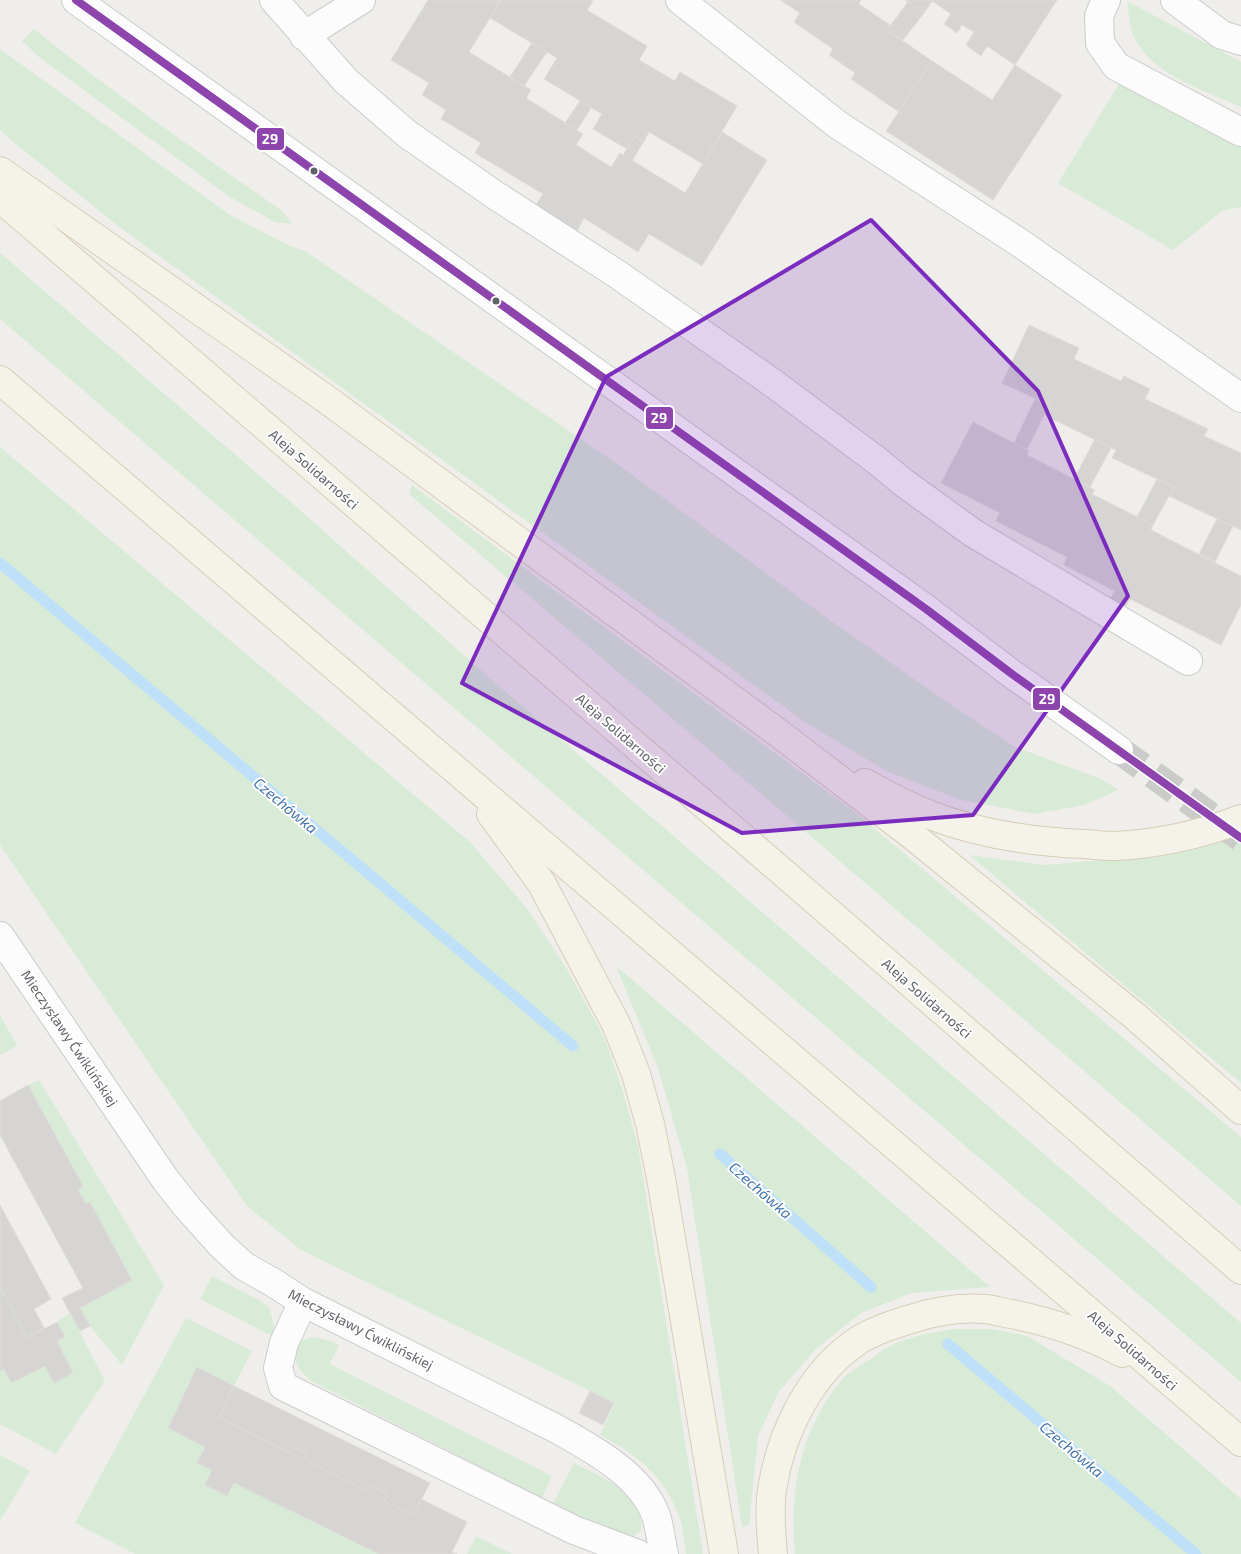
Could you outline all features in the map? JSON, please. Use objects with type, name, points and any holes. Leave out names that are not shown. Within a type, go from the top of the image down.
[{"type":"main road","points":[[0,171],[326,399],[781,735],[914,836],[1136,1017],[1241,1110]]},
{"type":"main road","name":"Aleja Solidarności","points":[[0,198],[1241,1270]]},
{"type":"main road","name":"Aleja Solidarności","points":[[0,380],[1241,1442]]},
{"type":"main road","points":[[781,735],[888,796],[930,815],[981,831],[1062,844],[1115,846],[1194,833],[1241,818]]},
{"type":"main road","points":[[465,778],[542,884],[617,1026],[636,1074],[650,1124],[661,1178],[724,1554]]},
{"type":"main road","points":[[773,1554],[771,1524],[772,1492],[778,1459],[785,1436],[799,1407],[814,1384],[833,1361],[859,1340],[891,1325],[925,1314],[957,1309],[987,1309],[1031,1318],[1072,1330],[1115,1350],[1165,1378]]},
{"type":"street","points":[[76,0],[926,609],[1012,674],[1119,750]]},
{"type":"street","points":[[274,0],[346,81],[407,134],[495,195],[618,274],[770,381],[973,534],[1188,661]]},
{"type":"street","points":[[304,36],[361,0]]},
{"type":"street","points":[[680,0],[838,125],[1020,243],[1241,398]]},
{"type":"street","points":[[1106,0],[1099,16],[1100,42],[1116,66],[1241,132]]},
{"type":"street","points":[[1175,0],[1222,35],[1241,41]]},
{"type":"street","name":"Mieczysławy Ćwiklińskiej","points":[[0,936],[165,1179],[192,1214],[222,1246],[244,1266],[303,1302],[555,1428],[592,1449],[623,1472],[645,1494],[656,1516],[664,1554]]},
{"type":"street","points":[[303,1302],[284,1343],[278,1368],[283,1386],[574,1530],[638,1554]]},
{"type":"highlighted area","points":[[871,220],[1038,391],[1128,596],[973,815],[742,833],[462,683],[606,377]]},
{"type":"green space","points":[[1127,1],[1241,62],[1241,107],[1182,81],[1155,63],[1144,52],[1133,35]]},
{"type":"green space","points":[[34,29],[125,100],[282,211],[292,224],[275,222],[230,197],[40,58],[22,41]]},
{"type":"green space","points":[[0,49],[230,215],[290,246],[305,251],[616,463],[834,623],[947,702],[1015,747],[1101,779],[1119,790],[1084,805],[1035,814],[961,800],[886,771],[805,722],[122,229],[12,141],[0,130]]},
{"type":"green space","points":[[1119,84],[1241,144],[1241,207],[1222,211],[1173,250],[1058,183]]},
{"type":"green space","points":[[0,253],[294,505],[501,688],[1241,1323],[1241,1382],[0,319]]},
{"type":"green space","points":[[0,447],[470,842],[529,911],[568,971],[605,1039],[623,1092],[638,1146],[703,1554],[686,1554],[679,1516],[673,1501],[657,1477],[637,1459],[600,1435],[615,1403],[301,1250],[247,1206],[0,845]]},
{"type":"green space","points":[[412,485],[856,813],[1241,1137],[1241,1206],[409,494]]},
{"type":"green space","points":[[1241,836],[1241,1083],[969,855],[1044,865],[1154,856]]},
{"type":"green space","points":[[616,966],[990,1287],[912,1293],[861,1313],[816,1349],[779,1391],[758,1436],[749,1525],[742,1527],[687,1168],[658,1068]]},
{"type":"green space","points":[[0,1015],[17,1046],[0,1055]]},
{"type":"green space","points":[[39,1080],[164,1285],[122,1365],[90,1326],[80,1308],[131,1280],[90,1202],[86,1204],[78,1190],[83,1186],[28,1085]]},
{"type":"green space","points":[[212,1276],[269,1307],[274,1326],[274,1337],[200,1299]]},
{"type":"green space","points":[[70,1313],[105,1381],[56,1454],[0,1424],[0,1371],[4,1369],[11,1383],[45,1366],[54,1383],[73,1373],[57,1341],[64,1337],[57,1322]]},
{"type":"green space","points":[[186,1318],[252,1351],[234,1386],[197,1368],[168,1428],[205,1447],[197,1463],[212,1470],[205,1485],[227,1496],[234,1483],[379,1554],[135,1554],[75,1523]]},
{"type":"green space","points":[[953,1329],[991,1329],[1027,1336],[1110,1386],[1241,1499],[1241,1554],[795,1554],[794,1508],[800,1463],[816,1420],[827,1400],[847,1375],[885,1349],[913,1337]]},
{"type":"green space","points":[[314,1337],[339,1345],[330,1364],[552,1476],[542,1498],[313,1382],[306,1377],[294,1356],[298,1344]]},
{"type":"green space","points":[[0,1455],[30,1471],[0,1521]]},
{"type":"green space","points":[[574,1463],[611,1482],[625,1492],[636,1507],[640,1518],[641,1528],[638,1534],[631,1537],[620,1536],[553,1504]]},
{"type":"green space","points":[[476,1536],[512,1554],[467,1554]]},
{"type":"building","points":[[428,0],[501,0],[469,52],[531,90],[526,98],[583,134],[576,145],[611,167],[620,153],[685,193],[722,132],[767,160],[702,266],[649,234],[638,252],[584,218],[577,231],[536,205],[543,194],[475,153],[481,143],[441,119],[446,110],[422,95],[429,83],[391,60]]},
{"type":"building","points":[[501,0],[591,0],[593,1],[587,10],[647,46],[639,60],[675,81],[680,72],[737,106],[703,164],[649,132],[644,141],[635,136],[627,149],[593,129],[602,114],[544,79],[557,58],[490,18]]},
{"type":"building","points":[[780,0],[861,0],[859,4],[890,25],[887,30],[932,61],[899,112],[851,79],[855,73],[829,55],[833,49],[794,22],[800,13]]},
{"type":"building","points":[[905,0],[1057,0],[1015,65],[987,46],[981,56],[966,45],[974,32],[962,25],[957,33],[944,24],[951,14],[932,1],[924,13]]},
{"type":"building","points":[[908,2],[924,13],[903,40],[887,30]]},
{"type":"building","points":[[532,43],[547,52],[524,86],[510,77]]},
{"type":"building","points":[[932,61],[992,100],[1015,65],[1062,95],[993,200],[886,131]]},
{"type":"building","points":[[580,101],[591,108],[577,130],[565,123]]},
{"type":"building","points":[[635,136],[644,141],[632,161],[623,155]]},
{"type":"building","points":[[1029,325],[1079,348],[1074,359],[1121,381],[1124,376],[1150,389],[1145,399],[1208,429],[1204,436],[1241,453],[1241,530],[1169,496],[1174,487],[1112,458],[1116,450],[1044,415],[1049,405],[1002,383]]},
{"type":"building","points":[[1035,399],[1049,405],[1027,449],[1014,443]]},
{"type":"building","points":[[973,422],[1029,451],[1027,455],[1095,490],[1092,494],[1153,525],[1151,530],[1241,576],[1241,605],[1221,645],[1130,599],[1124,610],[1108,602],[1115,591],[1064,565],[1067,557],[996,521],[1000,513],[941,483]]},
{"type":"building","points":[[1095,439],[1111,448],[1090,487],[1074,479]]},
{"type":"building","points":[[1157,479],[1174,487],[1153,525],[1137,517]]},
{"type":"building","points":[[1217,519],[1233,526],[1215,562],[1199,554]]},
{"type":"building","points":[[28,1085],[83,1186],[78,1190],[86,1204],[90,1202],[132,1280],[80,1308],[90,1326],[80,1331],[62,1298],[83,1288],[0,1135],[0,1101]]},
{"type":"building","points":[[0,1205],[51,1299],[34,1309],[44,1328],[27,1338],[0,1287]]},
{"type":"building","points":[[0,1287],[27,1338],[57,1322],[65,1337],[57,1341],[73,1373],[54,1383],[45,1366],[11,1383],[4,1369],[0,1371]]},
{"type":"building","points":[[197,1367],[234,1386],[219,1417],[291,1453],[294,1447],[306,1454],[304,1459],[368,1491],[370,1485],[388,1494],[384,1501],[413,1515],[421,1499],[467,1522],[452,1552],[457,1554],[379,1554],[234,1483],[227,1496],[205,1485],[212,1470],[197,1463],[205,1447],[168,1428]]},
{"type":"building","points":[[234,1386],[430,1483],[413,1515],[384,1501],[388,1494],[370,1485],[368,1491],[304,1459],[306,1454],[294,1447],[291,1453],[219,1417]]},
{"type":"building","points":[[590,1391],[614,1403],[603,1425],[579,1413]]},
{"type":"waterway","name":"Czechówka","points":[[0,563],[573,1046]]},
{"type":"waterway","name":"Czechówka","points":[[720,1154],[871,1287]]},
{"type":"waterway","name":"Czechówka","points":[[948,1344],[1196,1554]]},
{"type":"tunnel","points":[[1119,750],[1241,838]]},
{"type":"transit line","name":"29","points":[[76,0],[926,609],[1012,674],[1241,838]]}]
